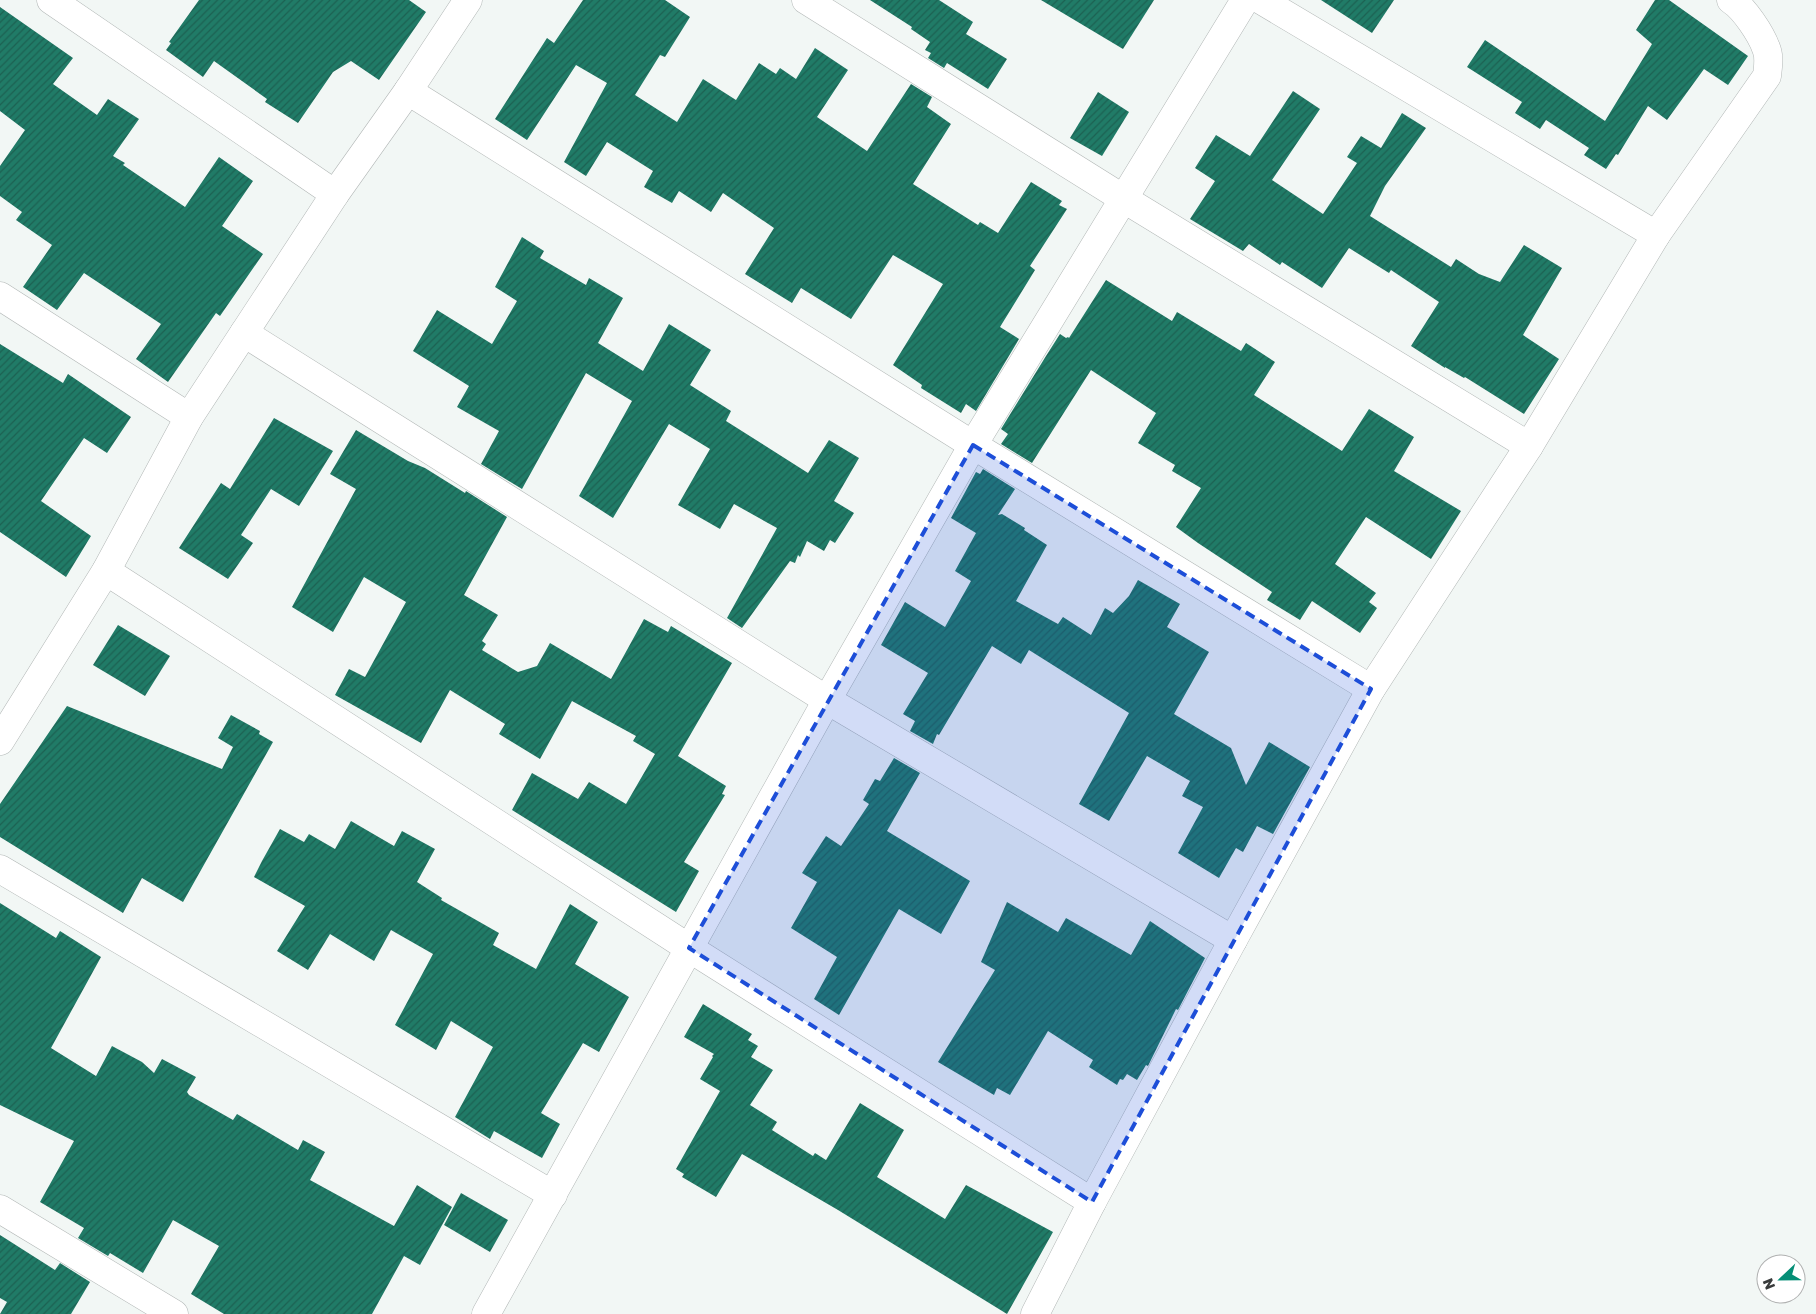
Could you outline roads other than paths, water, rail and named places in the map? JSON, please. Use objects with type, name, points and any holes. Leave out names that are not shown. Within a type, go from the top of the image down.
[{"type":"street","points":[[51,0],[334,194]]},
{"type":"street","points":[[0,740],[106,571],[189,416],[334,194],[408,91],[468,0]]},
{"type":"street","points":[[806,0],[1124,199],[1529,446]]},
{"type":"street","points":[[486,1314],[827,700],[973,445],[1245,0]]},
{"type":"street","points":[[1261,0],[1656,235]]},
{"type":"street","points":[[1035,1314],[1092,1202],[1371,689],[1529,446],[1656,235],[1767,76],[1769,62],[1766,49],[1751,21],[1736,3],[1731,0]]},
{"type":"street","points":[[408,91],[973,445],[1371,689]]},
{"type":"street","points":[[0,296],[189,416]]},
{"type":"street","points":[[244,333],[827,700],[1233,940]]},
{"type":"street","points":[[106,571],[689,948],[1092,1202]]},
{"type":"street","points":[[0,869],[553,1195]]},
{"type":"street","points":[[0,1209],[174,1314]]}]
